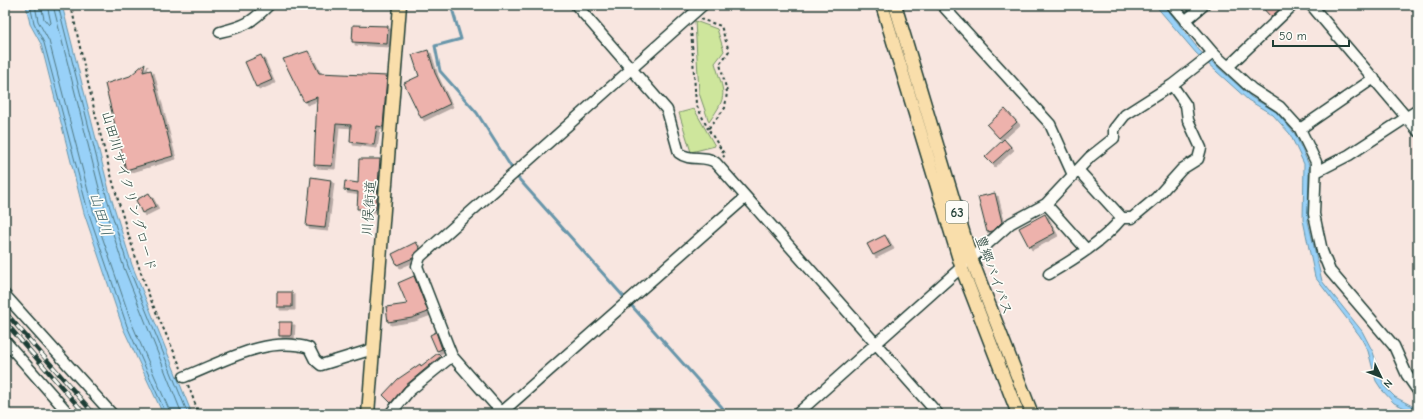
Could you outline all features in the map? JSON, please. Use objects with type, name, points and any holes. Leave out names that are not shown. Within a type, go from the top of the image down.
[{"type":"main road","name":"川俣街道","points":[[368,414],[400,5]]},
{"type":"main road","name":"豊郷バイパス","points":[[882,5],[962,269],[1018,414]]},
{"type":"main road","name":"豊郷バイパス","points":[[896,5],[971,258],[1032,414]]},
{"type":"street","points":[[220,32],[240,28],[253,21],[269,5]]},
{"type":"street","points":[[576,5],[667,110],[679,153],[684,157],[711,159],[716,164],[938,414]]},
{"type":"street","points":[[703,5],[420,257],[417,266],[452,356],[502,413],[746,197]]},
{"type":"street","points":[[942,5],[1050,124],[1076,173],[1122,218],[1132,218],[1156,198],[1182,169],[1198,159],[1202,148],[1188,120],[1186,105],[1172,85]]},
{"type":"street","points":[[1172,5],[1213,53],[1252,89],[1280,107],[1300,129],[1316,162],[1314,214],[1322,250],[1330,271],[1394,346],[1407,375],[1418,391]]},
{"type":"street","points":[[1185,21],[1204,5]]},
{"type":"street","points":[[1228,67],[1293,5]]},
{"type":"street","points":[[1310,5],[1418,131]]},
{"type":"street","points":[[797,414],[962,269],[971,258],[1011,222],[1046,204],[1090,157],[1114,138],[1114,129],[1125,115],[1172,85],[1213,53]]},
{"type":"street","points":[[1300,129],[1374,78]]},
{"type":"street","points":[[1316,172],[1349,155],[1418,110]]},
{"type":"street","points":[[1046,204],[1087,250]]},
{"type":"street","points":[[1049,274],[1087,250],[1114,228],[1122,218]]},
{"type":"street","points":[[5,295],[112,414]]},
{"type":"street","points":[[5,341],[69,414]]},
{"type":"street","points":[[184,378],[263,346],[295,344],[309,348],[315,360],[321,365],[373,349]]},
{"type":"street","points":[[390,414],[408,391],[452,356]]},
{"type":"path","name":"山田川サイクリングロード","points":[[70,5],[121,212],[148,291],[199,414]]},
{"type":"path","points":[[708,129],[725,108],[727,92],[720,64],[729,51],[721,26],[690,16],[696,104],[708,129],[725,155],[716,164]]},
{"type":"green space","points":[[695,21],[717,29],[724,51],[715,63],[722,88],[722,99],[720,105],[709,122],[699,93]]},
{"type":"green space","points":[[694,109],[715,146],[691,152],[679,113]]},
{"type":"water","name":"山田川","points":[[26,5],[62,5],[110,194],[132,265],[192,414],[163,414],[123,328],[84,213],[41,44],[30,24]]},
{"type":"water","points":[[1155,5],[1164,5],[1199,50],[1251,97],[1276,112],[1295,134],[1309,165],[1308,221],[1322,281],[1362,331],[1373,352],[1384,386],[1395,397],[1418,409],[1418,414],[1394,403],[1382,390],[1376,381],[1368,351],[1360,336],[1315,277],[1303,220],[1304,164],[1290,134],[1273,115],[1248,100],[1196,53]]},
{"type":"building","points":[[1260,5],[1284,5],[1271,17]]},
{"type":"building","points":[[353,25],[388,26],[387,44],[352,42]]},
{"type":"building","points":[[428,50],[435,73],[450,104],[421,118],[404,83],[419,76],[412,55]]},
{"type":"building","points":[[308,51],[319,73],[387,76],[383,127],[377,126],[374,145],[350,142],[351,125],[336,124],[332,166],[314,165],[317,97],[304,102],[283,59]]},
{"type":"building","points":[[261,55],[272,80],[256,87],[245,62]]},
{"type":"building","points":[[145,63],[143,72],[151,70],[173,156],[126,170],[105,84],[130,76]]},
{"type":"building","points":[[1005,109],[1017,122],[999,138],[987,125]]},
{"type":"building","points":[[1004,139],[1011,147],[992,164],[985,157]]},
{"type":"building","points":[[359,159],[380,159],[376,209],[357,209],[358,192],[344,190],[345,181],[358,183]]},
{"type":"building","points":[[311,177],[331,180],[325,228],[306,226]]},
{"type":"building","points":[[149,193],[156,206],[142,213],[136,200]]},
{"type":"building","points":[[995,193],[1002,222],[993,231],[987,232],[978,197]]},
{"type":"building","points":[[1045,214],[1055,233],[1029,247],[1019,228]]},
{"type":"building","points":[[885,235],[891,246],[873,255],[867,244]]},
{"type":"building","points":[[416,242],[420,249],[413,258],[397,265],[392,254]]},
{"type":"building","points":[[414,276],[428,312],[412,318],[388,322],[386,307],[407,304],[398,283]]},
{"type":"building","points":[[277,292],[292,292],[292,307],[277,307]]},
{"type":"building","points":[[279,322],[292,322],[291,336],[279,336]]},
{"type":"building","points":[[436,332],[442,349],[437,351],[430,335]]},
{"type":"building","points":[[438,353],[441,356],[405,386],[391,403],[383,395],[398,379],[420,364],[421,366]]},
{"type":"waterway","points":[[451,5],[461,39],[435,46],[440,71],[477,113],[518,178],[728,414]]},
{"type":"railway","points":[[5,312],[94,414]]},
{"type":"railway","points":[[5,322],[85,414]]}]
